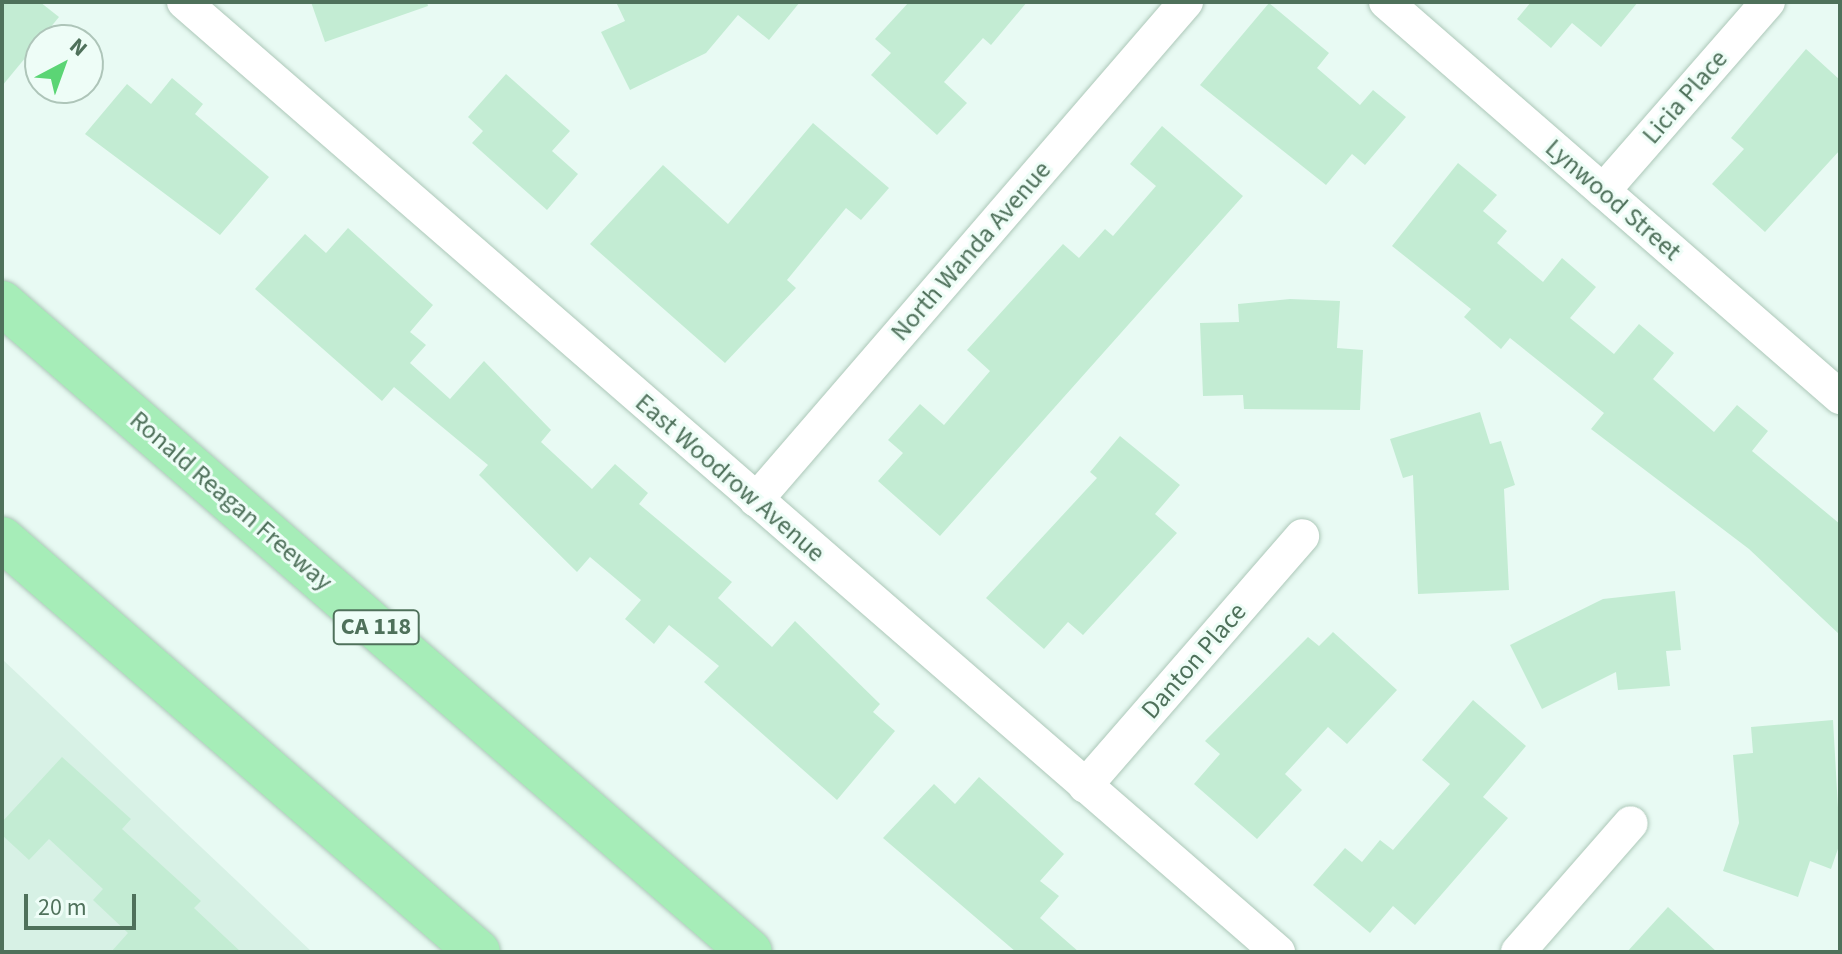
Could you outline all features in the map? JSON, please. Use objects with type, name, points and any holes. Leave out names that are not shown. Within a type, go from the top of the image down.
[{"type":"highway","name":"Ronald Reagan Freeway","points":[[2,303],[750,952]]},
{"type":"highway","points":[[2,539],[478,952]]},
{"type":"street","name":"East Woodrow Avenue","points":[[184,2],[1278,952]]},
{"type":"street","name":"North Wanda Avenue","points":[[756,500],[1186,2]]},
{"type":"street","name":"Lynwood Street","points":[[1386,2],[1840,397]]},
{"type":"street","name":"Licia Place","points":[[1603,191],[1768,2]]},
{"type":"street","name":"Danton Place","points":[[1085,786],[1302,536]]},
{"type":"street","points":[[1518,952],[1631,823]]},
{"type":"shaded area","points":[[2,659],[312,952],[2,952]]},
{"type":"building","points":[[2,2],[40,2],[59,17],[53,24],[24,24],[24,59],[2,86]]},
{"type":"building","points":[[311,2],[427,2],[428,6],[325,42]]},
{"type":"building","points":[[616,2],[800,2],[769,40],[738,15],[706,53],[630,90],[601,32],[625,21]]},
{"type":"building","points":[[909,2],[1027,2],[991,45],[983,38],[944,82],[967,103],[937,135],[871,75],[891,53],[875,39]]},
{"type":"building","points":[[1531,2],[1638,2],[1601,47],[1572,23],[1551,48],[1517,19]]},
{"type":"building","points":[[1269,3],[1329,53],[1317,68],[1360,105],[1373,90],[1406,117],[1365,165],[1352,154],[1326,185],[1200,85]]},
{"type":"building","points":[[1806,49],[1840,80],[1840,150],[1765,232],[1712,184],[1744,149],[1731,138]]},
{"type":"building","points":[[506,74],[570,131],[552,151],[578,174],[547,210],[472,143],[483,131],[468,117]]},
{"type":"building","points":[[172,78],[203,104],[195,114],[269,177],[220,235],[85,134],[127,84],[151,104]]},
{"type":"building","points":[[813,123],[889,188],[861,220],[846,208],[787,280],[796,288],[725,363],[590,244],[663,165],[728,224]]},
{"type":"building","points":[[1162,126],[1243,196],[940,536],[878,481],[903,453],[888,440],[920,404],[944,425],[990,371],[967,350],[1063,244],[1079,258],[1105,229],[1113,236],[1156,186],[1130,164]]},
{"type":"building","points":[[1458,163],[1497,195],[1483,211],[1507,231],[1497,243],[1543,282],[1562,258],[1596,287],[1570,318],[1614,354],[1639,324],[1674,353],[1653,379],[1714,432],[1737,405],[1768,431],[1752,451],[1840,524],[1840,635],[1749,549],[1591,429],[1604,413],[1510,338],[1501,349],[1464,317],[1471,309],[1392,246]]},
{"type":"building","points":[[348,228],[433,305],[410,332],[426,345],[410,363],[450,399],[484,361],[551,430],[541,442],[592,489],[615,464],[648,493],[639,504],[732,582],[718,598],[772,647],[795,621],[880,704],[873,712],[895,731],[837,800],[704,682],[719,666],[669,625],[654,644],[625,619],[641,600],[590,557],[577,572],[479,475],[488,465],[394,387],[382,401],[255,289],[305,234],[326,253]]},
{"type":"building","points":[[1290,299],[1340,301],[1337,348],[1363,350],[1360,410],[1244,409],[1243,395],[1203,396],[1200,323],[1239,322],[1238,304]]},
{"type":"building","points":[[1480,412],[1490,444],[1501,441],[1515,485],[1504,489],[1509,590],[1418,594],[1413,475],[1403,478],[1390,439]]},
{"type":"building","points":[[1120,436],[1180,485],[1155,514],[1177,533],[1083,635],[1068,622],[1044,649],[986,598],[1097,478],[1090,472]]},
{"type":"building","points":[[1675,591],[1681,650],[1666,651],[1670,686],[1618,690],[1616,672],[1542,709],[1510,645],[1603,599]]},
{"type":"building","points":[[1333,632],[1397,690],[1347,744],[1328,727],[1285,774],[1302,790],[1257,839],[1194,784],[1220,754],[1205,741],[1308,637],[1319,646]]},
{"type":"building","points":[[1473,700],[1526,746],[1483,797],[1508,818],[1415,925],[1393,906],[1370,933],[1313,885],[1345,848],[1362,862],[1380,840],[1393,850],[1450,784],[1422,760]]},
{"type":"building","points":[[1833,720],[1840,843],[1831,869],[1810,861],[1798,897],[1723,871],[1739,823],[1733,755],[1753,753],[1751,727]]},
{"type":"building","points":[[62,757],[131,819],[122,829],[201,901],[194,908],[241,952],[111,952],[128,933],[93,900],[103,889],[49,839],[29,860],[2,835],[2,822]]},
{"type":"building","points":[[979,777],[1064,854],[1040,881],[1059,896],[1040,918],[1079,952],[1016,952],[883,838],[934,784],[955,804]]},
{"type":"building","points":[[1668,907],[1717,952],[1627,952]]}]
